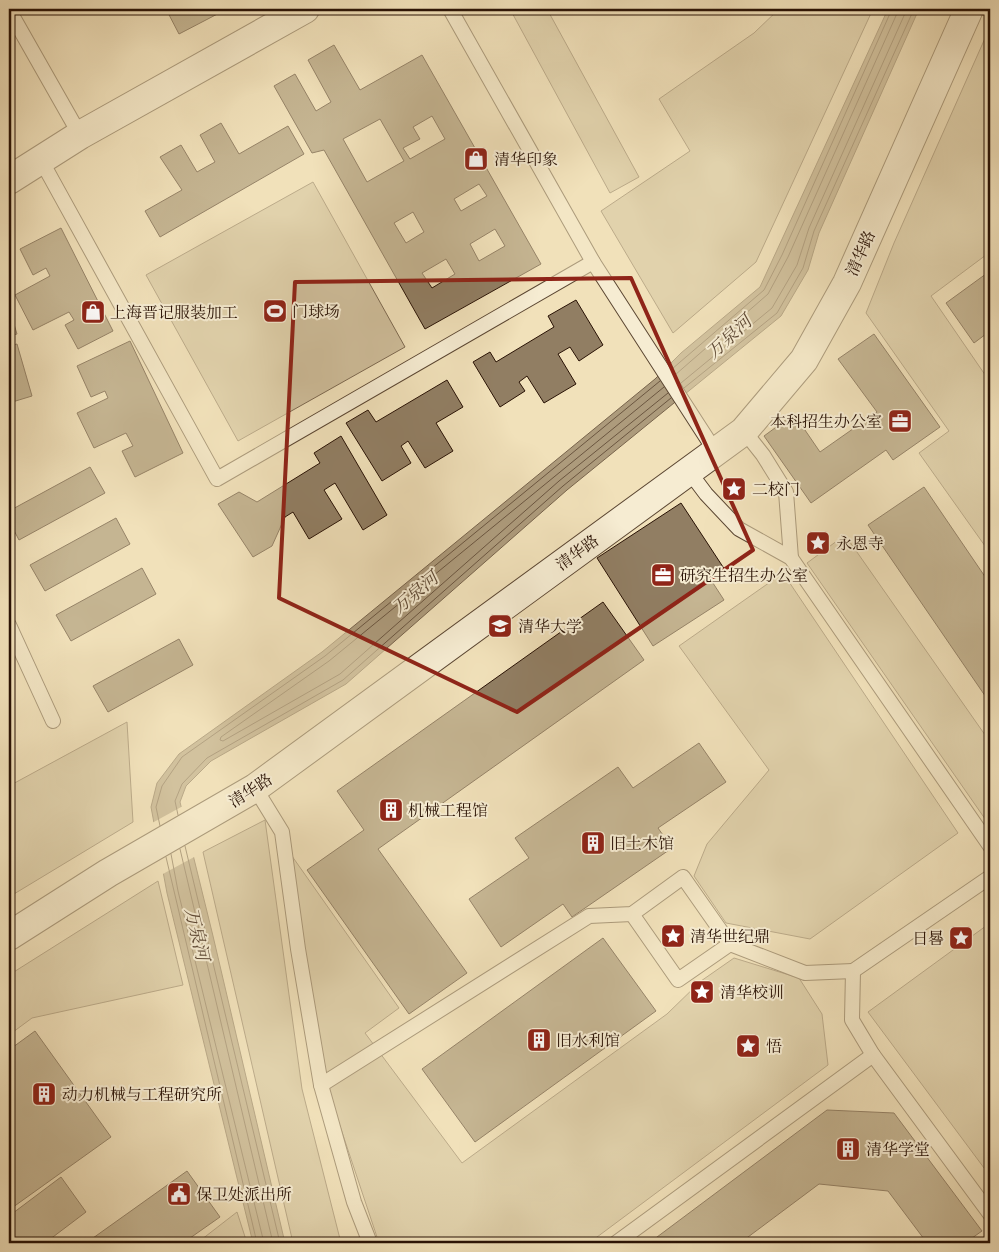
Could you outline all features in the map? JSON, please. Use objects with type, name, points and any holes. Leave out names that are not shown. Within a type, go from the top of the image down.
[{"type":"street","points":[[9,180],[80,135],[305,9]]},
{"type":"street","name":"清华路","points":[[9,936],[108,873],[244,795],[744,431],[804,360],[846,283],[969,9]]},
{"type":"lane","points":[[450,9],[593,262],[715,451]]},
{"type":"lane","points":[[9,10],[80,135]]},
{"type":"lane","points":[[41,160],[217,479],[593,262]]},
{"type":"lane","points":[[744,431],[763,455],[786,492],[791,558]]},
{"type":"lane","points":[[688,470],[706,494],[739,529],[791,558],[990,846]]},
{"type":"lane","points":[[9,625],[53,721]]},
{"type":"lane","points":[[244,795],[282,832],[298,949],[321,1085],[354,1202],[370,1243]]},
{"type":"lane","points":[[321,1085],[589,916],[632,914],[683,877],[730,944],[805,973],[854,971],[990,877]]},
{"type":"lane","points":[[632,914],[678,980],[730,944]]},
{"type":"lane","points":[[854,971],[852,1020],[873,1055],[990,1214]]},
{"type":"lane","points":[[616,1243],[873,1055]]},
{"type":"highlighted area","points":[[631,278],[753,550],[517,712],[279,598],[295,282]]},
{"type":"shaded area","points":[[510,9],[547,9],[639,177],[610,193]]},
{"type":"shaded area","points":[[779,9],[873,9],[756,262],[673,333],[601,211],[690,151],[659,99],[754,33]]},
{"type":"shaded area","points":[[990,27],[990,252],[931,296],[990,382],[990,553],[919,453],[949,431],[866,313],[894,243]]},
{"type":"shaded area","name":"门球场","points":[[313,182],[405,347],[238,441],[146,275]]},
{"type":"shaded area","points":[[845,535],[990,742],[990,826],[807,563]]},
{"type":"shaded area","points":[[783,573],[958,833],[810,939],[726,923],[694,876],[707,844],[769,770],[679,646]]},
{"type":"shaded area","points":[[127,722],[133,822],[9,897],[9,786]]},
{"type":"shaded area","points":[[265,820],[302,1089],[341,1243],[293,1243],[203,852]]},
{"type":"shaded area","points":[[287,849],[399,1008],[365,1033],[462,1163],[667,1014],[701,981],[734,958],[799,978],[822,1014],[828,1065],[589,1243],[379,1243],[330,1096]]},
{"type":"shaded area","points":[[158,881],[183,985],[32,1018],[9,1035],[9,975]]},
{"type":"shaded area","points":[[990,923],[990,1176],[868,1012]]},
{"type":"shaded area","points":[[237,1212],[247,1243],[197,1243]]},
{"type":"water","name":"万泉河","points":[[888,9],[919,9],[819,233],[808,270],[781,316],[567,490],[346,684],[211,761],[186,786],[180,802],[285,1243],[253,1243],[167,893],[151,807],[157,783],[179,754],[322,652],[655,379],[681,353],[760,287]]},
{"type":"pier","points":[[183,806],[196,856],[161,875],[152,823]]},
{"type":"building","points":[[166,9],[227,9],[179,34]]},
{"type":"building","points":[[334,45],[360,90],[422,55],[541,264],[425,329],[324,150],[312,153],[274,86],[295,74],[316,111],[331,102],[308,60]],"holes":[[[432,116],[445,139],[410,159],[403,148],[420,139],[413,127]],[[380,119],[404,161],[367,182],[343,139]],[[479,184],[487,196],[461,211],[454,199]],[[413,212],[424,232],[406,243],[394,223]],[[495,229],[505,246],[479,261],[470,244]],[[446,259],[455,274],[432,288],[422,273]]]},
{"type":"building","points":[[221,123],[239,154],[288,126],[304,154],[160,237],[145,211],[182,190],[160,157],[181,145],[197,172],[215,162],[200,135]]},
{"type":"building","points":[[61,228],[113,331],[78,349],[65,325],[74,320],[69,312],[33,330],[15,295],[50,276],[46,268],[33,275],[20,249]]},
{"type":"building","points":[[990,271],[990,331],[974,343],[946,303]]},
{"type":"building","points":[[576,300],[603,345],[579,361],[570,347],[558,354],[576,384],[544,403],[527,376],[519,382],[525,391],[500,407],[473,362],[490,352],[496,362],[554,327],[548,316]]},
{"type":"building","points":[[9,308],[17,334],[9,336]]},
{"type":"building","name":"本科招生办公室","points":[[874,334],[940,427],[893,460],[886,450],[811,503],[764,436],[794,414],[820,452],[877,412],[838,359]]},
{"type":"building","points":[[130,341],[183,453],[135,477],[122,451],[133,446],[126,433],[94,448],[77,413],[108,398],[105,391],[91,397],[77,366]]},
{"type":"building","points":[[17,344],[32,396],[9,403],[9,346]]},
{"type":"building","points":[[447,380],[463,407],[436,423],[453,451],[425,468],[408,441],[401,446],[411,463],[382,481],[346,423],[368,410],[376,422]]},
{"type":"building","points":[[341,436],[387,515],[363,530],[335,483],[324,490],[342,519],[309,539],[293,512],[285,517],[272,546],[253,557],[218,504],[239,492],[257,502],[320,463],[314,453]]},
{"type":"building","points":[[90,467],[105,493],[19,540],[9,521],[9,511]]},
{"type":"building","points":[[924,487],[990,584],[990,703],[868,525]]},
{"type":"building","name":"研究生招生办公室","points":[[681,503],[725,570],[711,580],[724,600],[653,646],[597,558]]},
{"type":"building","points":[[116,518],[130,544],[45,591],[30,565]]},
{"type":"building","points":[[142,568],[156,594],[71,641],[56,615]]},
{"type":"building","name":"机械工程馆","points":[[603,602],[644,660],[378,849],[467,973],[409,1014],[307,870],[364,830],[337,791]]},
{"type":"building","points":[[179,639],[193,665],[108,712],[93,686]]},
{"type":"building","name":"旧土木馆","points":[[699,743],[726,782],[658,828],[672,848],[572,917],[563,904],[501,947],[469,899],[529,858],[515,838],[618,767],[633,788]]},
{"type":"building","name":"旧水利馆","points":[[603,938],[656,1011],[475,1142],[422,1069]]},
{"type":"building","name":"动力机械与工程研究所","points":[[35,1031],[111,1137],[9,1210],[9,1050]]},
{"type":"building","name":"清华学堂","points":[[827,1110],[894,1113],[982,1231],[965,1243],[927,1243],[888,1191],[819,1184],[740,1243],[649,1243]]},
{"type":"building","name":"保卫处派出所","points":[[187,1171],[220,1217],[183,1243],[86,1243]]},
{"type":"building","points":[[61,1177],[86,1212],[45,1243],[9,1243],[9,1216]]},
{"type":"place","name":"清华印象","points":[[476,159]]},
{"type":"place","name":"门球场","points":[[275,311]]},
{"type":"place","name":"上海晋记服装加工","points":[[93,312]]},
{"type":"place","name":"本科招生办公室","points":[[900,421]]},
{"type":"place","name":"二校门","points":[[734,489]]},
{"type":"place","name":"永恩寺","points":[[818,543]]},
{"type":"place","name":"研究生招生办公室","points":[[663,575]]},
{"type":"place","name":"清华大学","points":[[500,626]]},
{"type":"place","name":"机械工程馆","points":[[391,810]]},
{"type":"place","name":"旧土木馆","points":[[593,843]]},
{"type":"place","name":"清华世纪鼎","points":[[673,936]]},
{"type":"place","name":"日晷","points":[[961,938]]},
{"type":"place","name":"清华校训","points":[[702,992]]},
{"type":"place","name":"旧水利馆","points":[[539,1040]]},
{"type":"place","name":"悟","points":[[748,1046]]},
{"type":"place","name":"动力机械与工程研究所","points":[[44,1094]]},
{"type":"place","name":"清华学堂","points":[[848,1149]]},
{"type":"place","name":"保卫处派出所","points":[[179,1194]]}]
